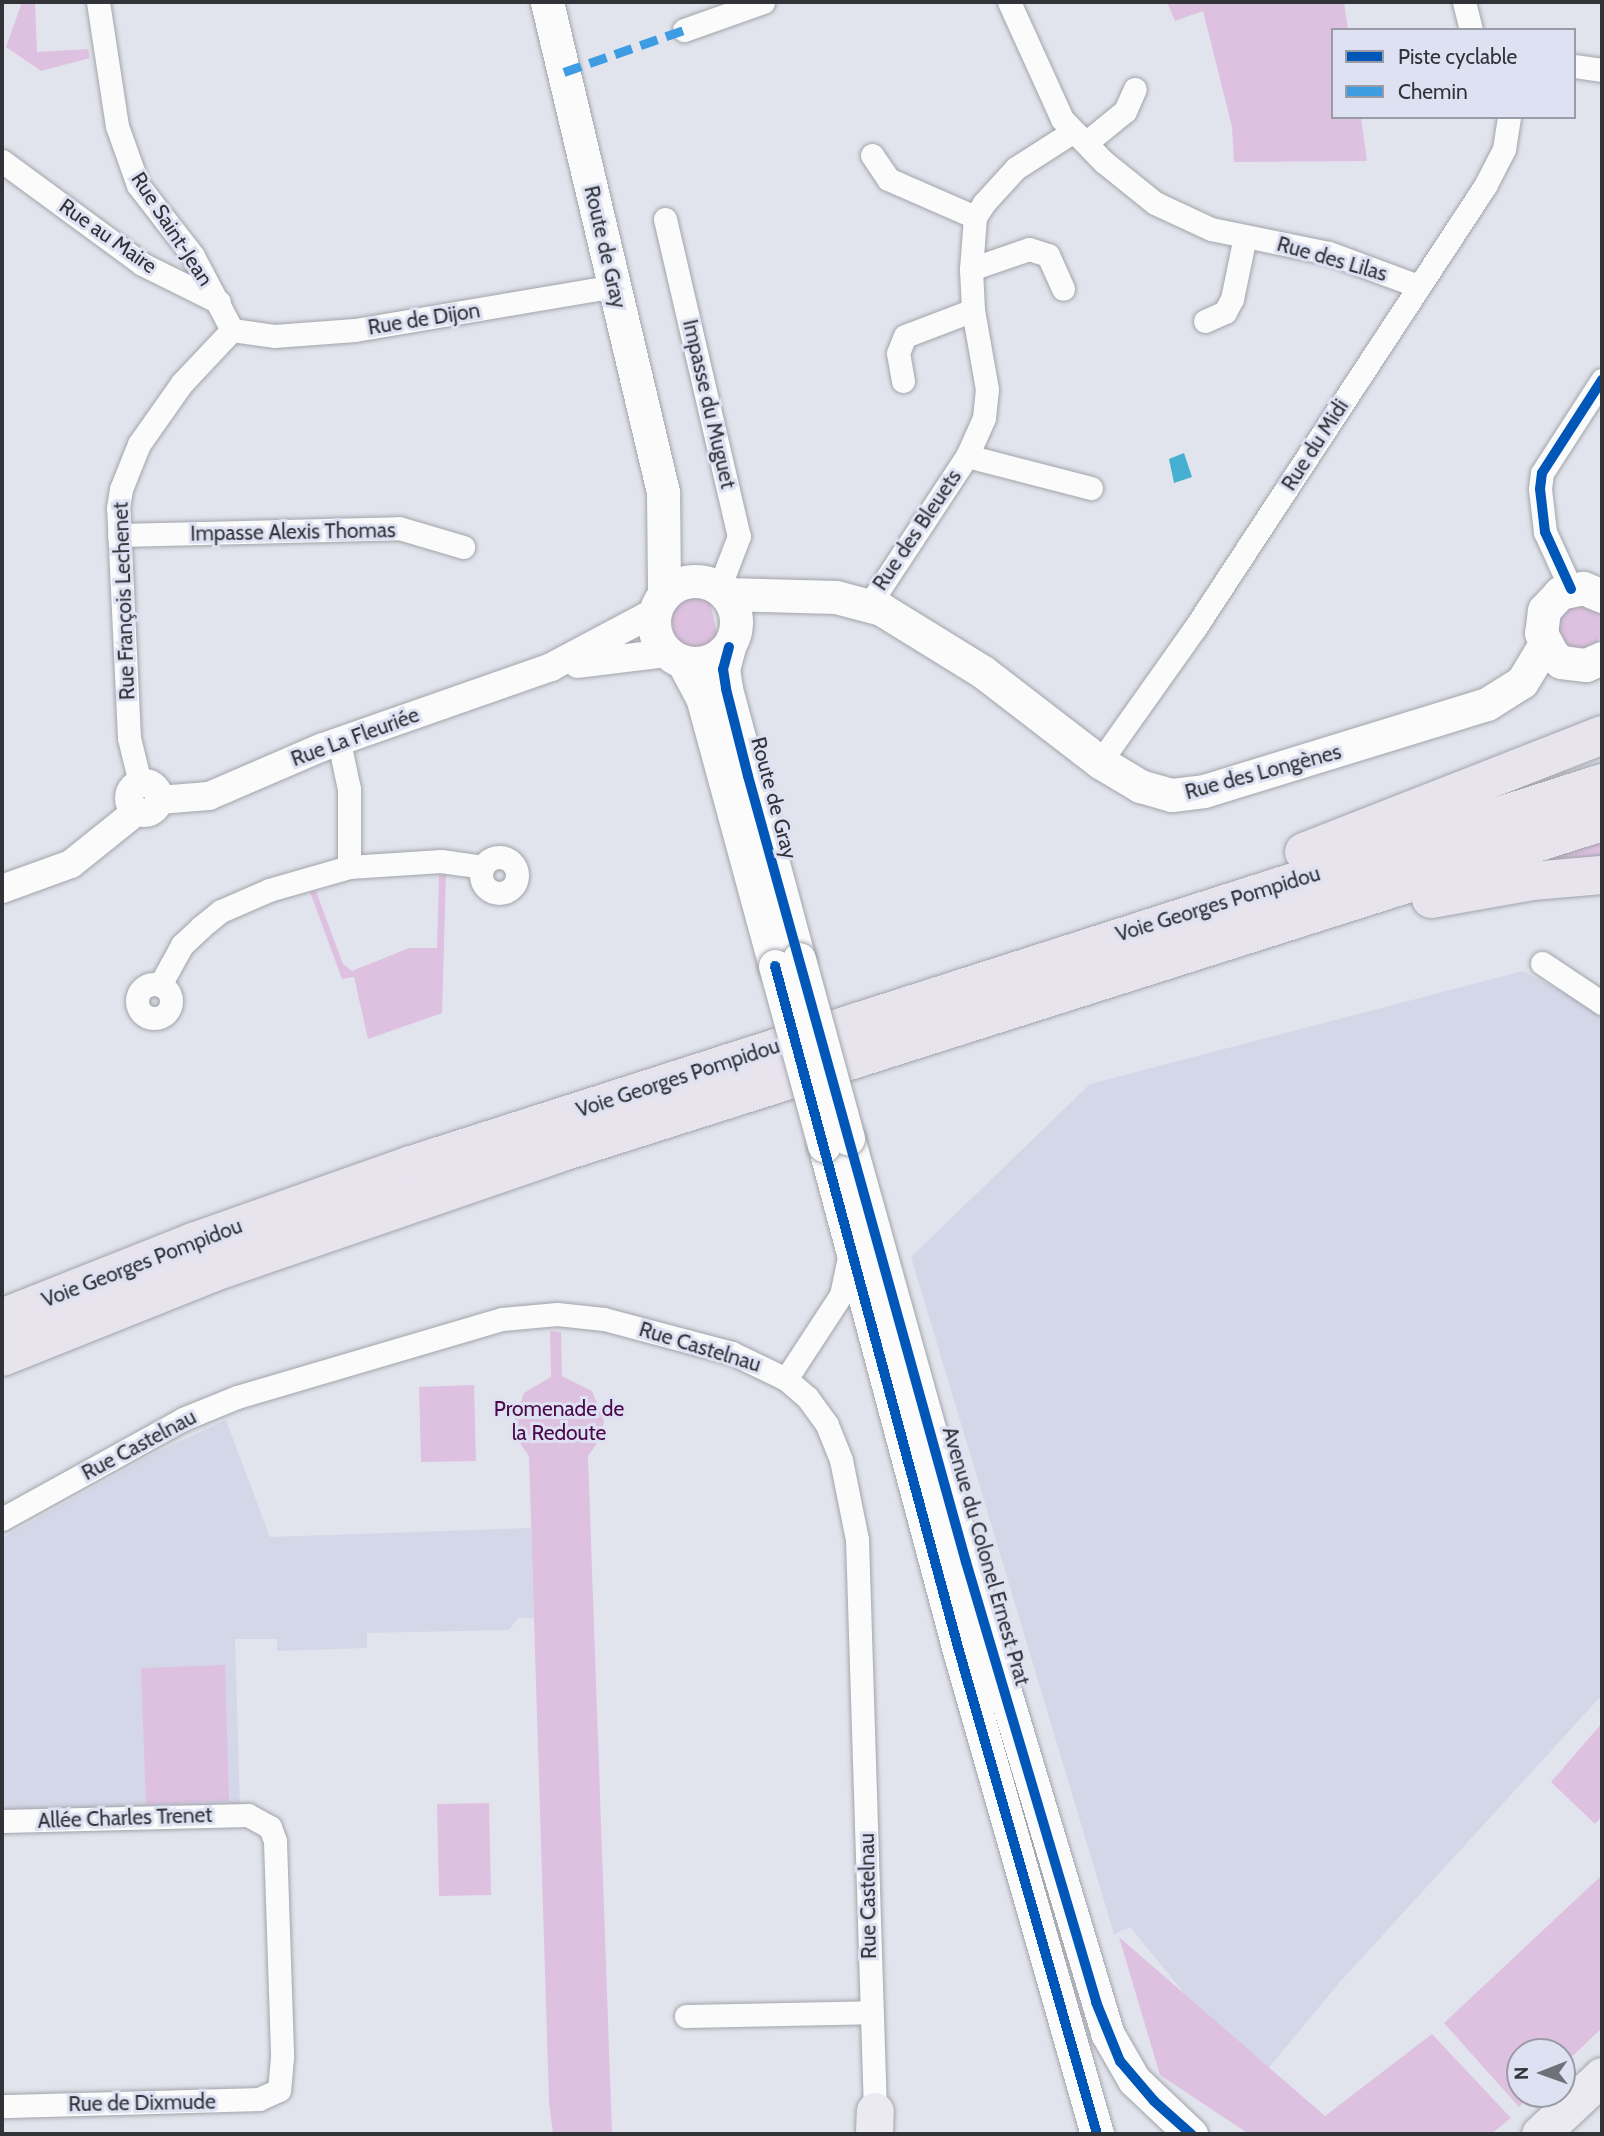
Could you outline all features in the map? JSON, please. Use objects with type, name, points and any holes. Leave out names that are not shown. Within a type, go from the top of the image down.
[{"type":"highway","points":[[1038,960],[1602,735]]},
{"type":"highway","name":"Voie Georges Pompidou","points":[[2,1318],[193,1242],[411,1165],[1038,960],[1602,783]]},
{"type":"highway","name":"Voie Georges Pompidou","points":[[2,1357],[214,1272],[556,1154],[1602,822]]},
{"type":"highway","points":[[1233,938],[1340,921],[1480,889],[1602,875]]},
{"type":"main road","name":"Route de Gray","points":[[547,2],[663,492],[660,604]]},
{"type":"main road","name":"Route de Gray","points":[[663,492],[717,588]]},
{"type":"main road","points":[[684,582],[717,588],[735,613],[732,640],[716,659],[676,657],[656,634],[660,604],[684,582]]},
{"type":"main road","name":"Rue des Longènes","points":[[717,588],[836,597],[869,605],[893,615],[983,672],[1100,762],[1156,793],[1204,791],[1488,704],[1522,682],[1545,644]]},
{"type":"main road","points":[[1586,593],[1544,610],[1541,633],[1545,644],[1561,662],[1573,666],[1602,658]]},
{"type":"main road","name":"Rue des Longènes","points":[[732,640],[760,619],[836,597]]},
{"type":"main road","name":"Route de Gray","points":[[732,640],[723,669],[726,690],[787,962]]},
{"type":"main road","name":"Route de Gray","points":[[676,657],[702,697],[787,962]]},
{"type":"main road","name":"Avenue du Colonel Ernest Prat","points":[[787,962],[836,1142],[970,1575],[1107,2033],[1134,2080],[1191,2134]]},
{"type":"main road","name":"Avenue du Colonel Ernest Prat","points":[[836,1142],[850,1243],[958,1647],[1097,2134]]},
{"type":"main road","points":[[1576,2073],[1602,2049]]},
{"type":"main road","points":[[1540,2134],[1602,2076]]},
{"type":"main road","points":[[1081,2134],[1086,2091]]},
{"type":"main road","points":[[1511,2134],[1539,2108]]},
{"type":"street","name":"Rue Saint-Jean","points":[[98,2],[117,126],[138,185],[193,257],[232,330]]},
{"type":"street","points":[[684,30],[763,2]]},
{"type":"street","name":"Rue des Lilas","points":[[1009,2],[1038,75],[1079,137],[1128,184],[1168,211],[1210,229],[1329,253],[1418,286]]},
{"type":"street","points":[[1464,2],[1471,28]]},
{"type":"street","points":[[1576,66],[1602,70]]},
{"type":"street","points":[[872,155],[888,178],[975,216],[1016,168],[1125,111],[1135,89]]},
{"type":"street","name":"Rue du Midi","points":[[1100,762],[1195,628],[1485,186],[1504,149],[1510,119]]},
{"type":"street","name":"Rue au Maire","points":[[2,161],[142,264],[219,302]]},
{"type":"street","name":"Rue des Bleuets","points":[[869,605],[967,456],[984,418],[987,389],[973,310],[971,269],[975,216]]},
{"type":"street","name":"Impasse du Muguet","points":[[665,219],[739,536],[717,588]]},
{"type":"street","points":[[1205,321],[1218,317],[1229,306],[1245,236]]},
{"type":"street","points":[[971,269],[1036,249],[1052,261],[1063,289]]},
{"type":"street","name":"Rue de Dijon","points":[[232,330],[274,336],[355,330],[614,286]]},
{"type":"street","points":[[903,381],[898,353],[905,336],[973,310]]},
{"type":"street","name":"Rue François Lechenet","points":[[145,798],[129,738],[119,536],[120,498],[132,456],[182,383],[232,330]]},
{"type":"street","points":[[1586,593],[1545,532],[1538,501],[1542,473],[1601,384]]},
{"type":"street","name":"Rue des Bleuets","points":[[967,456],[1091,488]]},
{"type":"street","name":"Impasse Alexis Thomas","points":[[119,536],[399,528],[463,547]]},
{"type":"street","name":"Rue La Fleuriée","points":[[145,798],[209,796],[339,742],[551,667],[660,604]]},
{"type":"street","name":"Rue La Fleuriée","points":[[551,667],[676,657]]},
{"type":"street","points":[[339,742],[349,789],[349,867]]},
{"type":"street","points":[[2,889],[71,864],[145,798]]},
{"type":"street","points":[[160,985],[182,944],[221,912],[270,890],[349,867],[441,861],[483,867]]},
{"type":"street","points":[[1542,963],[1602,1003]]},
{"type":"street","points":[[786,1379],[841,1295],[850,1243]]},
{"type":"street","name":"Rue Castelnau","points":[[2,1519],[183,1419],[237,1397],[502,1319],[557,1314],[604,1319],[732,1353],[786,1379],[807,1397],[827,1425],[841,1460],[857,1539],[871,2012],[877,2126]]},
{"type":"street","name":"Allée Charles Trenet","points":[[2,1821],[248,1815],[270,1827],[275,1841],[279,2090]]},
{"type":"street","points":[[686,2017],[871,2012]]},
{"type":"street","name":"Rue de Dixmude","points":[[2,2106],[259,2099],[279,2090]]},
{"type":"shaded area","points":[[1523,971],[1602,1013],[1602,1695],[1339,1983],[1257,2082],[1130,1927],[1114,1934],[911,1257],[1090,1084]]},
{"type":"shaded area","points":[[226,1420],[270,1537],[531,1528],[534,1618],[518,1618],[509,1630],[367,1633],[367,1648],[277,1651],[277,1639],[235,1639],[240,1805],[2,1813],[2,1538],[153,1454]]},
{"type":"green space","points":[[22,2],[35,2],[37,52],[88,49],[90,58],[41,71],[6,47]]},
{"type":"green space","points":[[1167,2],[1344,2],[1348,28],[1331,28],[1331,119],[1361,119],[1367,161],[1234,162],[1232,127],[1203,11],[1175,21]]},
{"type":"green space","points":[[685,592],[709,597],[718,639],[708,648],[678,648],[667,603]]},
{"type":"green space","points":[[1579,602],[1588,603],[1596,609],[1602,617],[1602,635],[1596,643],[1588,649],[1579,650],[1570,649],[1562,643],[1556,635],[1555,626],[1556,617],[1562,609],[1570,603]]},
{"type":"green space","points":[[1602,842],[1602,861],[1514,867]]},
{"type":"green space","points":[[439,875],[446,875],[442,1013],[368,1039],[354,977],[342,979],[310,892],[316,891],[343,964],[352,971],[409,948],[437,948]]},
{"type":"green space","name":"Promenade de la Redoute","points":[[550,1331],[561,1332],[562,1376],[592,1391],[604,1421],[601,1438],[588,1456],[612,2134],[553,2134],[549,2102],[529,1456],[518,1440],[514,1422],[524,1393],[551,1377]]},
{"type":"green space","points":[[474,1385],[476,1461],[421,1462],[419,1387]]},
{"type":"green space","points":[[225,1665],[229,1801],[146,1804],[141,1668]]},
{"type":"green space","points":[[1602,1723],[1602,1816],[1595,1824],[1551,1782]]},
{"type":"green space","points":[[489,1803],[491,1895],[439,1896],[437,1804]]},
{"type":"green space","points":[[1602,1875],[1602,2028],[1576,2053],[1576,2038],[1506,2038],[1506,2092],[1444,2023]]},
{"type":"green space","points":[[1119,1937],[1325,2116],[1432,2034],[1511,2118],[1491,2134],[1249,2134],[1160,2075]]},
{"type":"water","points":[[1184,453],[1192,477],[1174,483],[1169,459]]},
{"type":"marked path","points":[[564,72],[684,30]]},
{"type":"cycle path","points":[[1571,589],[1545,532],[1540,489],[1542,473],[1602,380]]},
{"type":"cycle path","points":[[729,647],[723,669],[748,776],[966,1562],[1096,2002],[1120,2061],[1154,2101],[1191,2134]]},
{"type":"cycle path","points":[[775,966],[958,1647],[1097,2134]]}]
